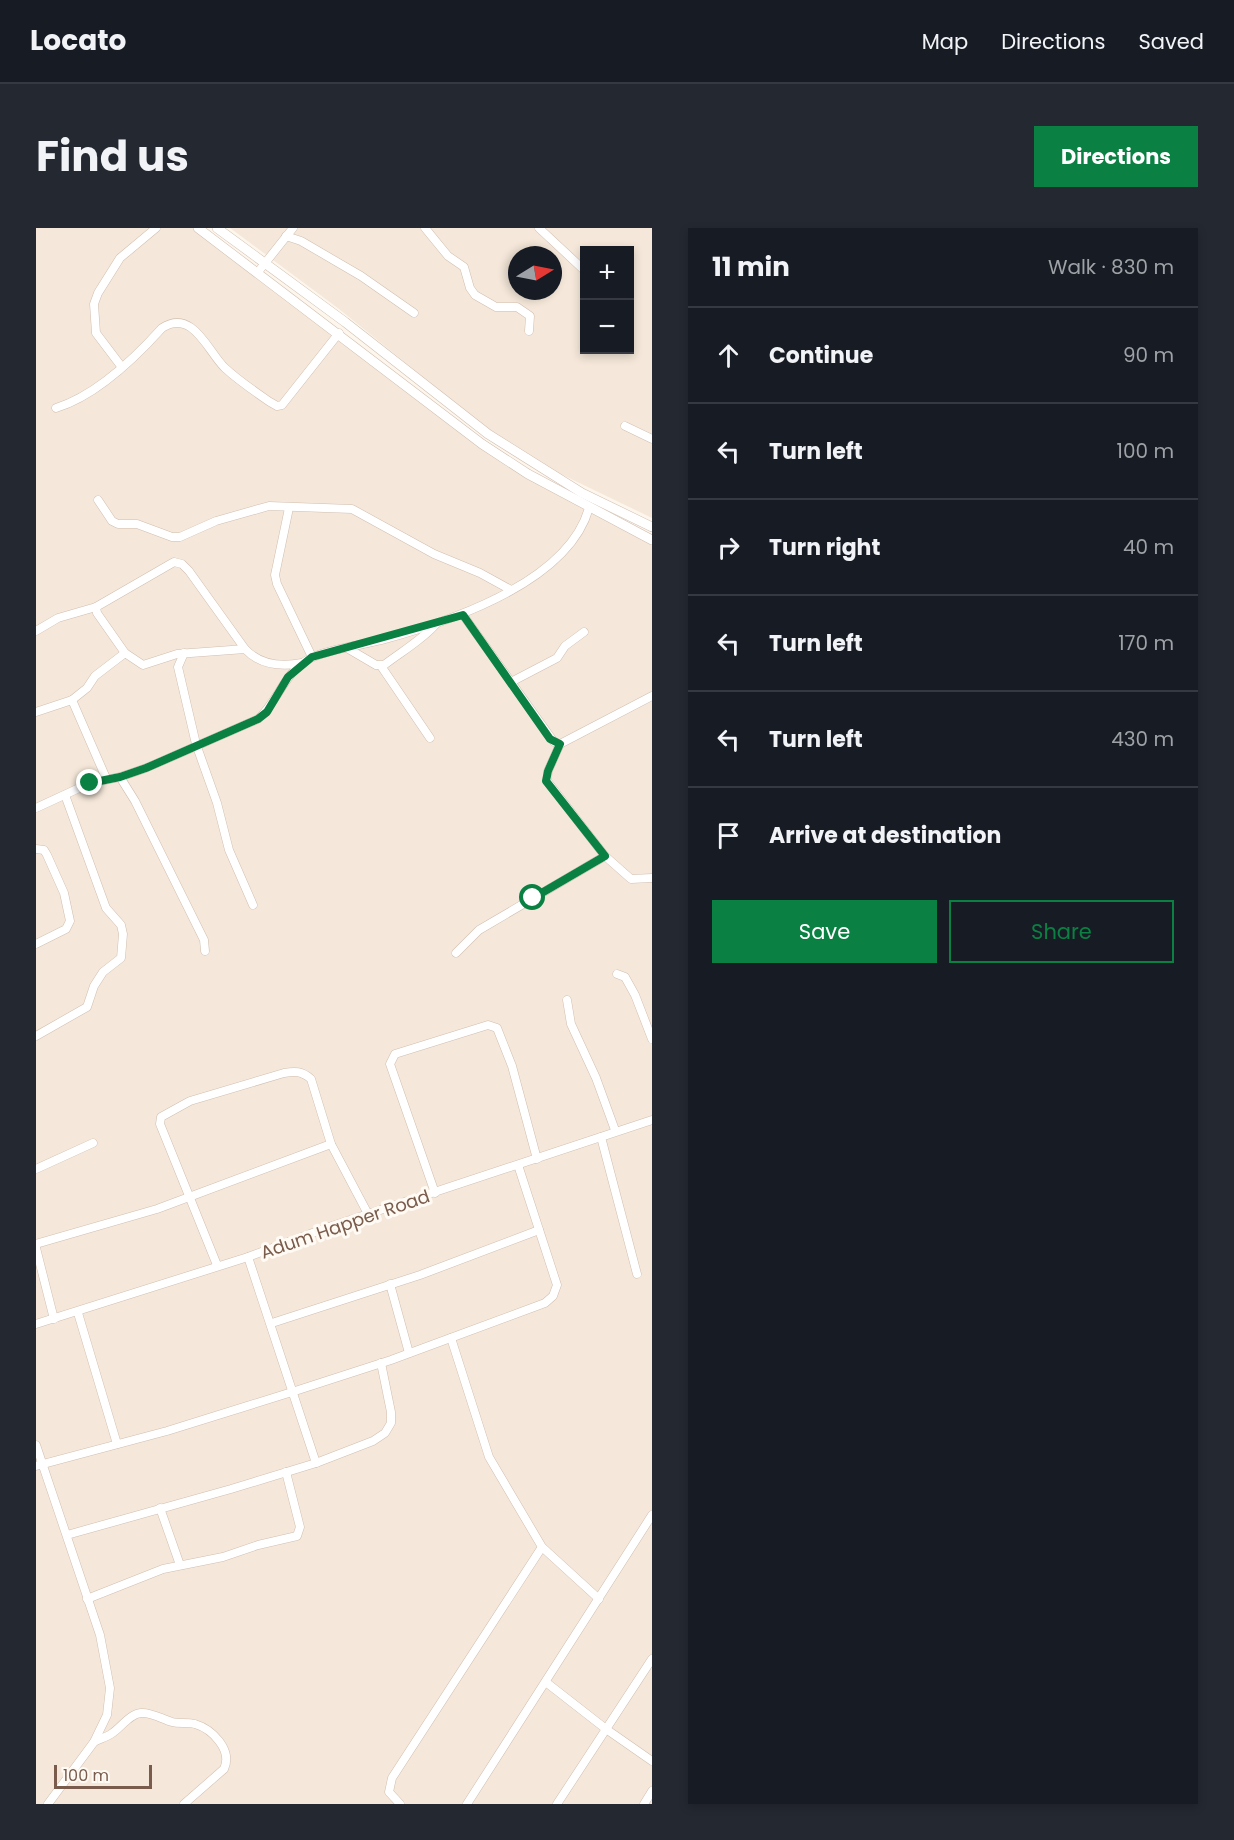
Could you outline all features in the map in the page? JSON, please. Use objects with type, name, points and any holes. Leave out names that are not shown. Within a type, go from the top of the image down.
[{"type":"street","points":[[121,366],[96,333],[94,304],[98,293],[120,258],[156,228]]},
{"type":"street","points":[[198,228],[482,444],[528,474],[652,540]]},
{"type":"street","points":[[217,228],[266,262],[488,434],[582,493],[652,527]]},
{"type":"street","points":[[258,272],[293,228]]},
{"type":"street","points":[[425,228],[447,256],[464,267],[472,291],[496,307],[517,308],[524,311],[530,316],[529,331]]},
{"type":"street","points":[[539,228],[580,265]]},
{"type":"street","points":[[286,236],[301,241],[361,276],[414,313]]},
{"type":"street","points":[[56,408],[70,404],[98,387],[167,325],[186,326],[196,330],[222,366],[277,406],[287,401],[298,381],[339,333]]},
{"type":"street","points":[[626,426],[652,440]]},
{"type":"street","points":[[98,500],[112,521],[137,524],[172,537],[180,537],[216,521],[264,507],[352,509],[434,554],[480,573],[511,590]]},
{"type":"street","points":[[289,508],[275,575],[276,584],[303,634],[312,657]]},
{"type":"street","points":[[36,808],[106,778],[120,777],[258,719],[267,712],[288,677],[312,657],[463,615],[511,590],[539,571],[578,535],[589,508]]},
{"type":"street","points":[[36,631],[58,618],[96,607],[178,562],[189,571],[245,649],[260,660],[273,665],[303,663]]},
{"type":"street","points":[[96,607],[97,613],[124,652],[143,665],[184,653],[245,649]]},
{"type":"street","points":[[463,615],[550,739],[560,744]]},
{"type":"street","points":[[381,666],[427,634],[436,624]]},
{"type":"street","points":[[511,682],[556,658],[565,646],[585,632]]},
{"type":"street","points":[[347,648],[381,666],[430,738]]},
{"type":"street","points":[[36,712],[72,700],[87,688],[95,676],[124,652]]},
{"type":"street","points":[[184,653],[178,667],[196,744],[217,803],[229,850],[253,905]]},
{"type":"street","points":[[652,696],[560,744],[546,781],[605,856],[632,879],[652,878]]},
{"type":"street","points":[[72,700],[106,778]]},
{"type":"street","points":[[120,777],[135,801],[204,939],[205,951]]},
{"type":"street","points":[[36,1036],[87,1007],[94,986],[103,972],[121,958],[124,950],[121,925],[106,908],[105,898],[76,831],[65,795]]},
{"type":"street","points":[[36,849],[44,850],[47,855],[63,893],[70,921],[66,929],[36,944]]},
{"type":"street","points":[[456,953],[479,930],[605,856]]},
{"type":"street","points":[[617,974],[625,977],[635,995],[652,1039]]},
{"type":"street","points":[[567,1000],[572,1024],[615,1130]]},
{"type":"street","points":[[435,1193],[390,1064],[395,1054],[488,1025],[498,1028],[515,1074],[537,1159]]},
{"type":"street","points":[[217,1265],[160,1124],[161,1117],[166,1113],[190,1101],[297,1071],[311,1079],[331,1144],[368,1214]]},
{"type":"street","name":"Adum Happer Road","points":[[36,1324],[78,1313],[217,1265],[249,1257],[368,1214],[601,1137],[615,1130],[652,1120]]},
{"type":"street","points":[[601,1137],[637,1274]]},
{"type":"street","points":[[36,1169],[93,1143]]},
{"type":"street","points":[[54,1319],[36,1246],[108,1225],[331,1144]]},
{"type":"street","points":[[39,1465],[292,1392],[381,1363],[532,1309],[553,1296],[557,1285],[554,1273],[518,1165]]},
{"type":"street","points":[[272,1323],[440,1269],[539,1230]]},
{"type":"street","points":[[249,1257],[316,1463]]},
{"type":"street","points":[[390,1284],[409,1353]]},
{"type":"street","points":[[78,1313],[117,1444]]},
{"type":"street","points":[[450,1338],[489,1457],[542,1547],[599,1599]]},
{"type":"street","points":[[67,1535],[316,1463],[373,1441],[385,1433],[391,1423],[392,1412],[381,1363]]},
{"type":"street","points":[[36,1445],[39,1465],[67,1535],[100,1635],[110,1688],[107,1715],[94,1742],[48,1804]]},
{"type":"street","points":[[87,1599],[180,1565],[223,1557],[258,1545],[297,1536],[300,1527],[286,1472]]},
{"type":"street","points":[[160,1508],[180,1565]]},
{"type":"street","points":[[467,1804],[651,1519]]},
{"type":"street","points":[[400,1804],[388,1792],[392,1778],[542,1547]]},
{"type":"street","points":[[557,1804],[652,1659]]},
{"type":"street","points":[[547,1683],[652,1761]]},
{"type":"street","points":[[94,1742],[111,1734],[132,1715],[141,1713],[173,1722],[192,1723],[204,1727],[220,1742],[226,1751],[227,1761],[224,1769],[184,1804]]},
{"type":"street","points":[[644,1804],[652,1791]]},
{"type":"shaded area","points":[[36,228],[193,228],[482,449],[526,477],[652,540],[652,1804],[36,1804]]},
{"type":"shaded area","points":[[230,228],[652,228],[652,518],[540,464],[496,436],[339,309]]},
{"type":"route","points":[[90,783],[120,777],[146,768],[196,744],[258,719],[267,712],[288,677],[312,657],[379,641],[463,615],[550,739],[560,744],[546,781],[605,856],[533,898]]}]
